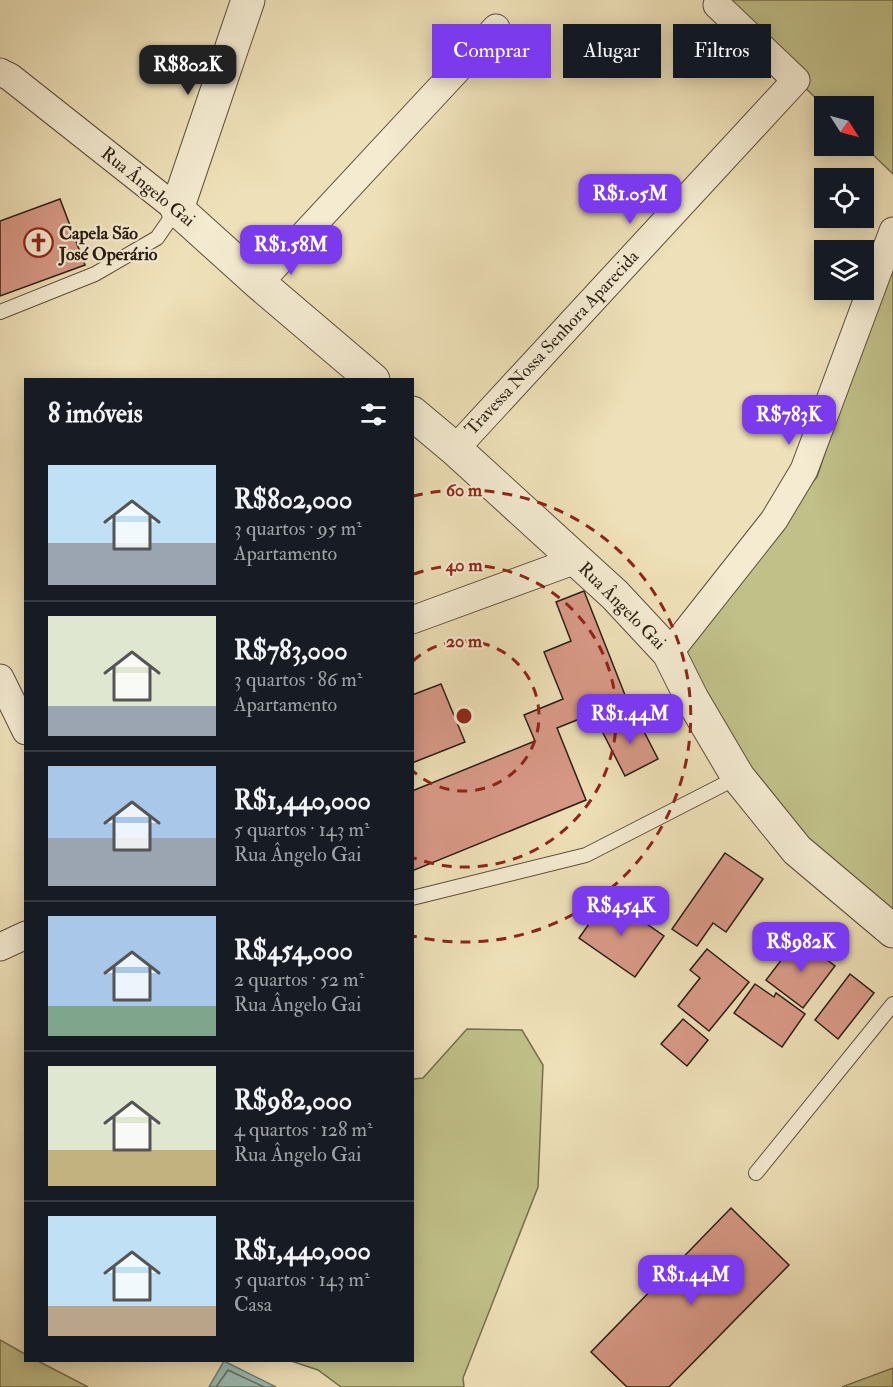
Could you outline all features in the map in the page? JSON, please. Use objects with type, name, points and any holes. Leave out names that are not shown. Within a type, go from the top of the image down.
[{"type":"street","points":[[177,209],[248,0]]},
{"type":"street","name":"Travessa Nossa Senhora Aparecida","points":[[455,449],[796,80],[717,5]]},
{"type":"street","name":"Rua Ângelo Gai","points":[[0,72],[10,77],[177,209],[259,283],[371,378]]},
{"type":"street","points":[[259,283],[450,78]]},
{"type":"street","points":[[669,653],[774,520],[804,470],[893,231]]},
{"type":"street","name":"Rua Ângelo Gai","points":[[414,415],[455,449],[615,595],[669,653],[692,699],[738,777],[797,850],[893,931]]},
{"type":"street","points":[[414,619],[576,560]]},
{"type":"street","points":[[0,678],[24,727]]},
{"type":"street","points":[[0,947],[24,936]]},
{"type":"lane","points":[[0,312],[95,274],[140,248],[157,238],[177,209]]},
{"type":"lane","points":[[414,898],[586,855],[738,777]]},
{"type":"lane","points":[[756,1173],[893,1004]]},
{"type":"shaded area","points":[[723,0],[893,0],[893,174],[874,156],[874,96],[814,96],[771,55],[771,24],[740,24],[719,4]]},
{"type":"shaded area","points":[[893,268],[893,911],[855,887],[763,791],[669,653],[817,477],[868,325]]},
{"type":"shaded area","points":[[467,1029],[522,1030],[543,1065],[538,1187],[463,1378],[464,1387],[341,1387],[318,1370],[294,1362],[414,1362],[414,1079],[423,1078]]},
{"type":"shaded area","points":[[0,1340],[24,1353],[24,1362],[40,1362],[88,1387],[0,1387]]},
{"type":"shaded area","points":[[893,1368],[893,1387],[842,1387]]},
{"type":"water","points":[[223,1362],[226,1362],[276,1387],[209,1387]]},
{"type":"building","name":"Capela São José Operário","points":[[60,199],[85,265],[0,296],[0,221]]},
{"type":"building","points":[[584,591],[627,700],[557,728],[586,800],[414,870],[414,790],[535,741],[524,715],[563,699],[544,652],[571,641],[556,602]]},
{"type":"building","points":[[441,684],[465,742],[414,762],[414,694]]},
{"type":"building","points":[[635,714],[658,759],[625,776],[602,731]]},
{"type":"building","points":[[725,853],[763,879],[726,932],[713,923],[697,946],[672,929]]},
{"type":"building","points":[[608,897],[664,936],[635,977],[579,938]]},
{"type":"building","points":[[798,938],[835,966],[803,1008],[766,980]]},
{"type":"building","points":[[707,949],[749,982],[709,1031],[678,1006],[700,978],[690,970]]},
{"type":"building","points":[[850,974],[874,993],[838,1039],[815,1020]]},
{"type":"building","points":[[755,984],[774,997],[776,993],[805,1014],[782,1047],[734,1013]]},
{"type":"building","points":[[683,1019],[708,1040],[687,1066],[661,1044]]},
{"type":"building","points":[[731,1208],[789,1265],[669,1387],[627,1387],[591,1352]]},
{"type":"place","name":"Capela São José Operário","points":[[38,243]]}]
